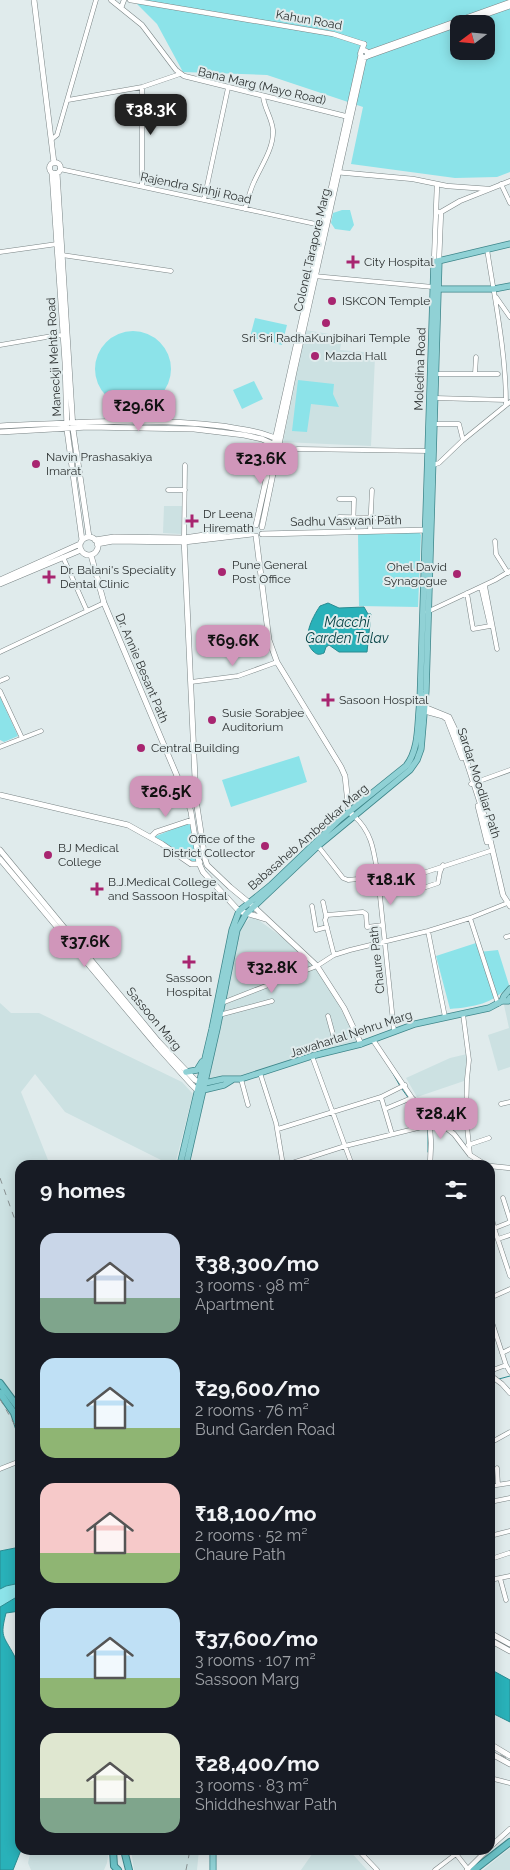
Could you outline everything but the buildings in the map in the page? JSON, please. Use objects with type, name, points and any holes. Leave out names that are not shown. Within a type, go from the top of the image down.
[{"type":"highway","points":[[0,1383],[15,1405]]},
{"type":"highway","points":[[0,1393],[15,1405]]},
{"type":"highway","points":[[495,1853],[510,1842]]},
{"type":"highway","points":[[114,1855],[116,1869]]},
{"type":"highway","points":[[116,1869],[122,1855]]},
{"type":"highway","points":[[125,1855],[129,1870]]},
{"type":"highway","points":[[472,1869],[492,1855]]},
{"type":"main road","points":[[34,0],[52,139],[54,163],[50,166],[57,172],[59,164],[54,163]]},
{"type":"main road","points":[[364,44],[364,54]]},
{"type":"main road","name":"Colonel Tarapore Marg","points":[[351,814],[345,776],[341,767],[277,662],[268,640],[258,531],[364,54]]},
{"type":"main road","name":"Maneckji Mehta Road","points":[[57,172],[56,244],[81,545]]},
{"type":"main road","name":"Maneckji Mehta Road","points":[[57,172],[64,335]]},
{"type":"main road","points":[[436,261],[510,244]]},
{"type":"main road","name":"Moledina Road","points":[[428,529],[433,465],[431,451],[436,374],[436,261]]},
{"type":"main road","points":[[436,288],[494,292],[510,286]]},
{"type":"main road","name":"Moledina Road","points":[[428,529],[436,288]]},
{"type":"main road","points":[[0,426],[87,421],[194,423],[245,430],[278,439]]},
{"type":"main road","points":[[0,432],[88,428],[194,429],[262,439],[276,450]]},
{"type":"main road","name":"Maneckji Mehta Road","points":[[70,429],[89,537]]},
{"type":"main road","name":"Sadhu Vaswani Path","points":[[96,542],[113,540],[184,540],[258,531],[428,529]]},
{"type":"main road","name":"Babasaheb Ambedkar Marg","points":[[187,1160],[205,1057],[232,930],[239,911],[251,904],[406,766],[416,748],[422,708],[428,529]]},
{"type":"main road","points":[[0,584],[64,557],[89,537],[96,542],[96,551],[91,555],[84,554],[81,545]]},
{"type":"main road","points":[[184,540],[199,826],[207,865],[317,966],[344,1008],[362,1044]]},
{"type":"main road","points":[[0,580],[81,545]]},
{"type":"main road","name":"Dr. Annie Besant Path","points":[[91,555],[104,603],[192,812],[199,863]]},
{"type":"main road","name":"Sardar Moodliar Path","points":[[422,708],[449,717],[486,818],[503,895],[507,905]]},
{"type":"main road","points":[[182,786],[190,788],[196,780]]},
{"type":"main road","name":"Sardar Moodliar Path","points":[[473,783],[500,894],[510,910]]},
{"type":"main road","points":[[0,795],[128,825],[151,837],[191,864],[199,863],[205,859]]},
{"type":"main road","points":[[151,837],[156,832],[192,820]]},
{"type":"main road","name":"Sassoon Marg","points":[[0,850],[158,1041],[201,1086]]},
{"type":"main road","name":"Sassoon Marg","points":[[0,859],[156,1045],[201,1086]]},
{"type":"main road","points":[[199,863],[203,872],[239,911],[266,919]]},
{"type":"main road","name":"Babasaheb Ambedkar Marg","points":[[181,1160],[219,1014],[237,930],[251,904]]},
{"type":"main road","points":[[500,1003],[510,989]]},
{"type":"main road","name":"Jawaharlal Nehru Marg","points":[[201,1086],[223,1079],[233,1080],[260,1074],[312,1056],[362,1044],[373,1040],[394,1027],[415,1024],[445,1014],[463,1014],[489,1008],[508,1001],[510,998]]},
{"type":"main road","points":[[186,1072],[198,1070],[205,1057]]},
{"type":"main road","points":[[495,1636],[510,1644]]},
{"type":"main road","points":[[495,1643],[510,1651]]},
{"type":"main road","points":[[495,1747],[510,1756]]},
{"type":"main road","points":[[495,1756],[510,1764]]},
{"type":"main road","points":[[213,1855],[213,1870]]},
{"type":"street","points":[[52,139],[57,135],[96,0]]},
{"type":"street","name":"Bana Marg (Mayo Road)","points":[[111,0],[142,25],[180,74],[187,78],[350,117]]},
{"type":"street","points":[[121,8],[124,0]]},
{"type":"street","name":"Kahun Road","points":[[130,0],[339,35],[364,44]]},
{"type":"street","points":[[364,54],[510,2]]},
{"type":"street","points":[[484,15],[510,6]]},
{"type":"street","points":[[364,54],[450,27]]},
{"type":"street","points":[[68,100],[142,87],[180,74]]},
{"type":"street","points":[[142,87],[142,186]]},
{"type":"street","points":[[204,200],[228,88]]},
{"type":"street","points":[[245,209],[272,136],[272,123],[265,108],[263,96]]},
{"type":"street","name":"Rajendra Sinhji Road","points":[[57,172],[142,186],[325,226]]},
{"type":"street","points":[[337,172],[413,179],[434,185],[489,189]]},
{"type":"street","points":[[439,212],[510,181]]},
{"type":"street","points":[[502,184],[510,203]]},
{"type":"street","points":[[434,185],[439,212],[436,261]]},
{"type":"street","points":[[466,187],[468,198]]},
{"type":"street","points":[[0,252],[56,244]]},
{"type":"street","points":[[487,249],[506,379],[507,402]]},
{"type":"street","points":[[62,255],[171,271]]},
{"type":"street","points":[[314,276],[436,288]]},
{"type":"street","points":[[494,292],[510,317]]},
{"type":"street","points":[[0,345],[64,335]]},
{"type":"street","points":[[475,374],[476,357]]},
{"type":"street","points":[[436,374],[498,374]]},
{"type":"street","points":[[435,398],[507,402]]},
{"type":"street","points":[[433,465],[439,463],[507,402]]},
{"type":"street","points":[[434,424],[459,424],[463,440]]},
{"type":"street","points":[[276,450],[431,451]]},
{"type":"street","points":[[184,540],[185,465]]},
{"type":"street","points":[[168,490],[185,490]]},
{"type":"street","points":[[370,529],[372,490]]},
{"type":"street","points":[[340,499],[354,499],[353,529]]},
{"type":"street","points":[[338,517],[389,518]]},
{"type":"street","points":[[426,612],[509,572],[496,554],[495,541]]},
{"type":"street","points":[[64,557],[87,612]]},
{"type":"street","points":[[467,593],[473,629],[490,626],[483,586]]},
{"type":"street","points":[[483,586],[497,649]]},
{"type":"street","points":[[0,652],[104,603]]},
{"type":"street","points":[[191,682],[238,676],[277,662]]},
{"type":"street","points":[[0,681],[7,678]]},
{"type":"street","points":[[0,691],[22,738]]},
{"type":"street","points":[[0,747],[41,731]]},
{"type":"street","points":[[473,783],[510,770]]},
{"type":"street","name":"Chaure Path","points":[[351,814],[367,829],[374,850],[394,1027]]},
{"type":"street","points":[[317,844],[343,878],[348,880],[378,877]]},
{"type":"street","points":[[411,876],[490,851]]},
{"type":"street","points":[[414,891],[438,883],[440,872],[444,865]]},
{"type":"street","points":[[323,902],[334,956]]},
{"type":"street","points":[[221,1004],[317,966],[334,956],[385,940],[428,931],[507,905]]},
{"type":"street","points":[[312,906],[316,930],[327,928]]},
{"type":"street","points":[[326,916],[364,912],[366,914],[367,927],[383,925]]},
{"type":"street","points":[[470,918],[500,1003]]},
{"type":"street","points":[[428,931],[445,1014]]},
{"type":"street","points":[[219,1014],[272,1001]]},
{"type":"street","points":[[463,1014],[469,1054],[466,1117],[470,1155]]},
{"type":"street","points":[[328,1016],[334,1038]]},
{"type":"street","points":[[373,1040],[385,1055],[402,1086],[412,1098],[429,1115],[454,1134],[475,1160]]},
{"type":"street","points":[[312,1056],[350,1160]]},
{"type":"street","points":[[260,1074],[278,1129],[283,1160]]},
{"type":"street","points":[[240,1079],[248,1105]]},
{"type":"street","points":[[278,1129],[380,1097],[402,1086]]},
{"type":"street","points":[[380,1097],[392,1134]]},
{"type":"street","points":[[385,1109],[409,1100]]},
{"type":"street","points":[[424,1110],[442,1100]]},
{"type":"street","points":[[501,1104],[510,1102]]},
{"type":"street","points":[[429,1115],[430,1160]]},
{"type":"street","points":[[300,1160],[345,1146],[428,1125]]},
{"type":"street","points":[[468,1145],[488,1138]]},
{"type":"street","points":[[495,1167],[510,1168]]},
{"type":"street","points":[[495,1228],[510,1221],[503,1198]]},
{"type":"street","points":[[495,1234],[510,1276]]},
{"type":"street","points":[[498,1240],[510,1235]]},
{"type":"street","points":[[495,1296],[510,1289]]},
{"type":"street","points":[[495,1331],[510,1372]]},
{"type":"street","points":[[502,1353],[510,1349]]},
{"type":"street","points":[[495,1369],[506,1365]]},
{"type":"street","points":[[495,1379],[510,1393]]},
{"type":"street","points":[[495,1440],[510,1432]]},
{"type":"street","points":[[0,1469],[15,1463]]},
{"type":"street","points":[[497,1468],[498,1485]]},
{"type":"street","points":[[495,1485],[510,1483]]},
{"type":"street","points":[[495,1501],[510,1498]]},
{"type":"street","points":[[495,1535],[510,1531]]},
{"type":"street","points":[[495,1557],[509,1553]]},
{"type":"street","points":[[495,1579],[510,1576]]},
{"type":"street","points":[[500,1578],[506,1600]]},
{"type":"street","points":[[495,1779],[510,1783]]},
{"type":"street","points":[[495,1842],[510,1829]]},
{"type":"street","points":[[363,1855],[377,1870]]},
{"type":"street","points":[[435,1870],[455,1855]]},
{"type":"street","points":[[457,1855],[472,1869],[483,1855]]},
{"type":"shaded area","points":[[133,0],[510,0],[510,172],[497,177],[455,178],[351,164],[363,107],[267,75],[183,72],[157,24]]},
{"type":"shaded area","points":[[350,210],[354,225],[350,231],[335,229],[331,223],[333,213]]},
{"type":"shaded area","points":[[255,318],[287,325],[282,345],[250,337]]},
{"type":"shaded area","points":[[305,330],[342,336],[340,350],[364,352],[364,356],[375,357],[371,446],[283,442]]},
{"type":"shaded area","points":[[133,331],[147,334],[160,342],[168,355],[171,369],[168,383],[160,396],[147,404],[133,407],[119,404],[106,396],[98,383],[95,369],[98,355],[106,342],[119,334]]},
{"type":"shaded area","points":[[298,380],[334,384],[333,394],[339,407],[311,404],[307,432],[292,431]]},
{"type":"shaded area","points":[[254,381],[263,399],[242,409],[233,390]]},
{"type":"shaded area","points":[[164,506],[182,506],[181,534],[163,533]]},
{"type":"shaded area","points":[[358,532],[419,532],[421,535],[418,607],[359,606]]},
{"type":"shaded area","points":[[0,697],[18,736],[4,742],[0,740]]},
{"type":"shaded area","points":[[299,756],[307,782],[231,807],[222,780]]},
{"type":"shaded area","points":[[191,824],[198,860],[193,862],[154,837],[183,825]]},
{"type":"shaded area","points":[[253,916],[290,943],[322,973],[359,1044],[250,1077],[208,1081],[237,930]]},
{"type":"shaded area","points":[[476,943],[479,952],[498,950],[509,985],[490,1000],[475,1006],[450,1009],[436,956]]},
{"type":"shaded area","points":[[510,1001],[510,1067],[498,1071],[488,1035],[509,1028],[504,1005]]},
{"type":"shaded area","points":[[0,1003],[11,1013],[39,1013],[182,1082],[193,1094],[176,1160],[161,1160],[65,1112],[35,1074],[21,1092],[48,1160],[15,1160],[15,1548],[0,1551]]},
{"type":"shaded area","points":[[467,1054],[464,1081],[417,1097],[406,1078],[450,1058]]},
{"type":"shaded area","points":[[15,1584],[15,1598],[0,1607],[0,1589]]},
{"type":"shaded area","points":[[510,1848],[510,1870],[483,1870]]},
{"type":"shaded area","points":[[30,1855],[108,1855],[104,1870],[31,1870],[28,1863]]},
{"type":"shaded area","points":[[132,1855],[198,1855],[197,1870],[134,1870]]},
{"type":"shaded area","points":[[312,1855],[354,1855],[367,1870],[301,1870]]},
{"type":"water","name":"Macchi Garden Talav","points":[[328,603],[339,608],[364,607],[368,614],[371,614],[367,652],[339,652],[329,645],[324,653],[318,654],[313,651],[308,641],[309,628],[320,606]]},
{"type":"water","points":[[15,1548],[15,1584],[0,1589],[0,1551]]},
{"type":"water","points":[[15,1598],[15,1612],[6,1613],[3,1627],[5,1639],[15,1658],[15,1855],[19,1855],[13,1870],[0,1870],[0,1607]]},
{"type":"water","points":[[495,1672],[510,1680],[510,1722],[495,1714]]},
{"type":"waterway","points":[[391,1070],[400,1086]]},
{"type":"waterway","points":[[402,1089],[427,1124]]},
{"type":"waterway","points":[[428,1128],[428,1152]]},
{"type":"waterway","points":[[499,1379],[510,1376]]},
{"type":"railway","points":[[0,1178],[15,1220]]},
{"type":"railway","points":[[0,1399],[15,1425]]},
{"type":"railway","points":[[495,1752],[510,1760]]},
{"type":"railway","points":[[186,1870],[189,1855]]},
{"type":"place","name":"City Hospital","points":[[353,262]]},
{"type":"place","name":"ISKCON Temple","points":[[332,301]]},
{"type":"place","name":"Sri Sri RadhaKunjbihari Temple","points":[[326,323]]},
{"type":"place","name":"Mazda Hall","points":[[315,356]]},
{"type":"place","name":"Navin Prashasakiya Imarat","points":[[36,464]]},
{"type":"place","name":"Dr Leena Hiremath","points":[[192,521]]},
{"type":"place","name":"Pune General Post Office","points":[[222,572]]},
{"type":"place","name":"Ohel David Synagogue","points":[[457,574]]},
{"type":"place","name":"Dr. Balani's Speciality Dental Clinic","points":[[49,577]]},
{"type":"place","name":"Sasoon Hospital","points":[[328,700]]},
{"type":"place","name":"Susie Sorabjee Auditorium","points":[[212,720]]},
{"type":"place","name":"Central Building","points":[[141,748]]},
{"type":"place","name":"Office of the District Collector","points":[[265,846]]},
{"type":"place","name":"BJ Medical College","points":[[48,855]]},
{"type":"place","name":"B.J.Medical College and Sassoon Hospital","points":[[97,889]]},
{"type":"place","name":"Sassoon Hospital","points":[[189,962]]}]
